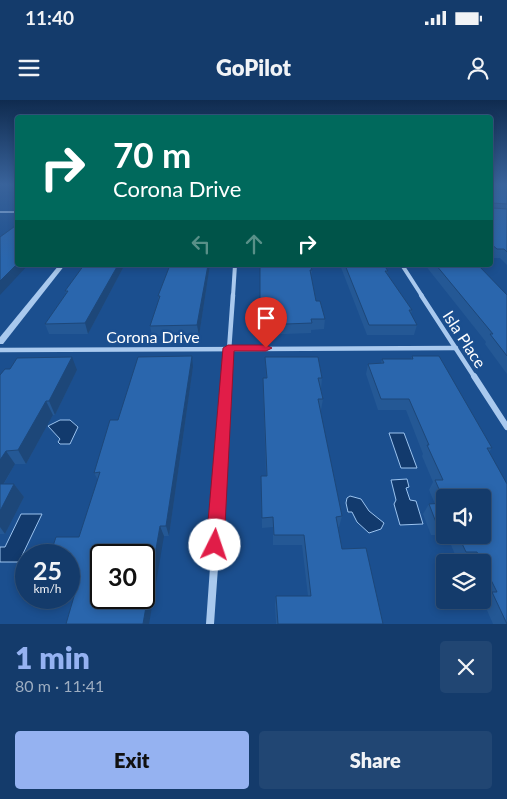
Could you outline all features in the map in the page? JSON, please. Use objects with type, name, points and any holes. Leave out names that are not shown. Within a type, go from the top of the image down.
[{"type":"street","points":[[0,212],[15,212]]},
{"type":"street","points":[[0,342],[60,267]]},
{"type":"street","points":[[210,624],[228,348],[236,267]]},
{"type":"street","name":"Isla Place","points":[[403,267],[507,427]]},
{"type":"street","name":"Corona Drive","points":[[0,350],[456,348]]},
{"type":"water","points":[[60,420],[70,420],[78,427],[70,444],[60,444],[58,442],[60,439],[48,426]]},
{"type":"water","points":[[389,433],[404,433],[417,468],[401,468]]},
{"type":"water","points":[[407,479],[409,487],[406,488],[410,500],[416,501],[423,524],[400,525],[394,504],[396,500],[391,480]]},
{"type":"water","points":[[350,496],[361,499],[369,511],[384,523],[381,529],[369,533],[357,522],[352,512],[348,512],[346,503],[347,498]]},
{"type":"water","points":[[21,514],[42,514],[28,544],[15,544],[15,562],[0,562],[0,547],[5,547]]},
{"type":"building","points":[[493,209],[507,209],[507,252],[504,249],[497,249],[493,246]]},
{"type":"building","points":[[15,226],[15,266],[0,281],[0,237]]},
{"type":"building","points":[[83,267],[117,267],[85,323],[45,324],[68,291],[65,291]]},
{"type":"building","points":[[169,267],[208,267],[197,325],[150,326],[160,296],[158,296]]},
{"type":"building","points":[[260,267],[311,267],[316,301],[320,301],[325,319],[311,319],[312,323],[260,325]]},
{"type":"building","points":[[346,267],[385,267],[388,271],[385,271],[412,310],[409,310],[417,325],[369,325]]},
{"type":"building","points":[[438,267],[480,267],[507,295],[507,356],[490,334],[493,334]]},
{"type":"building","points":[[192,356],[166,526],[160,526],[155,555],[155,544],[90,544],[90,609],[146,609],[143,624],[66,624],[70,609],[80,609],[80,544],[54,544],[56,537],[79,537],[100,472],[94,473],[110,420],[118,420],[138,357]]},
{"type":"building","points":[[412,356],[439,356],[492,448],[487,448],[507,484],[507,624],[492,592],[497,592],[491,580],[491,554],[466,552],[462,544],[491,544],[491,489],[439,489],[435,480],[443,480],[409,399],[381,399],[368,364],[384,363],[382,359],[413,359]]},
{"type":"building","points":[[72,357],[49,401],[46,401],[18,450],[6,451],[0,460],[0,375],[5,369],[10,369],[17,358]]},
{"type":"building","points":[[265,357],[318,357],[322,378],[318,378],[323,399],[318,399],[342,516],[336,517],[342,549],[366,548],[383,624],[278,624],[276,596],[311,596],[304,535],[274,535],[273,517],[262,518],[261,476],[267,476],[263,378],[267,378]]},
{"type":"building","points":[[0,484],[14,484],[0,511]]},
{"type":"building","points":[[429,504],[436,504],[436,522]]},
{"type":"route","points":[[215,545],[228,348],[266,348]]}]
